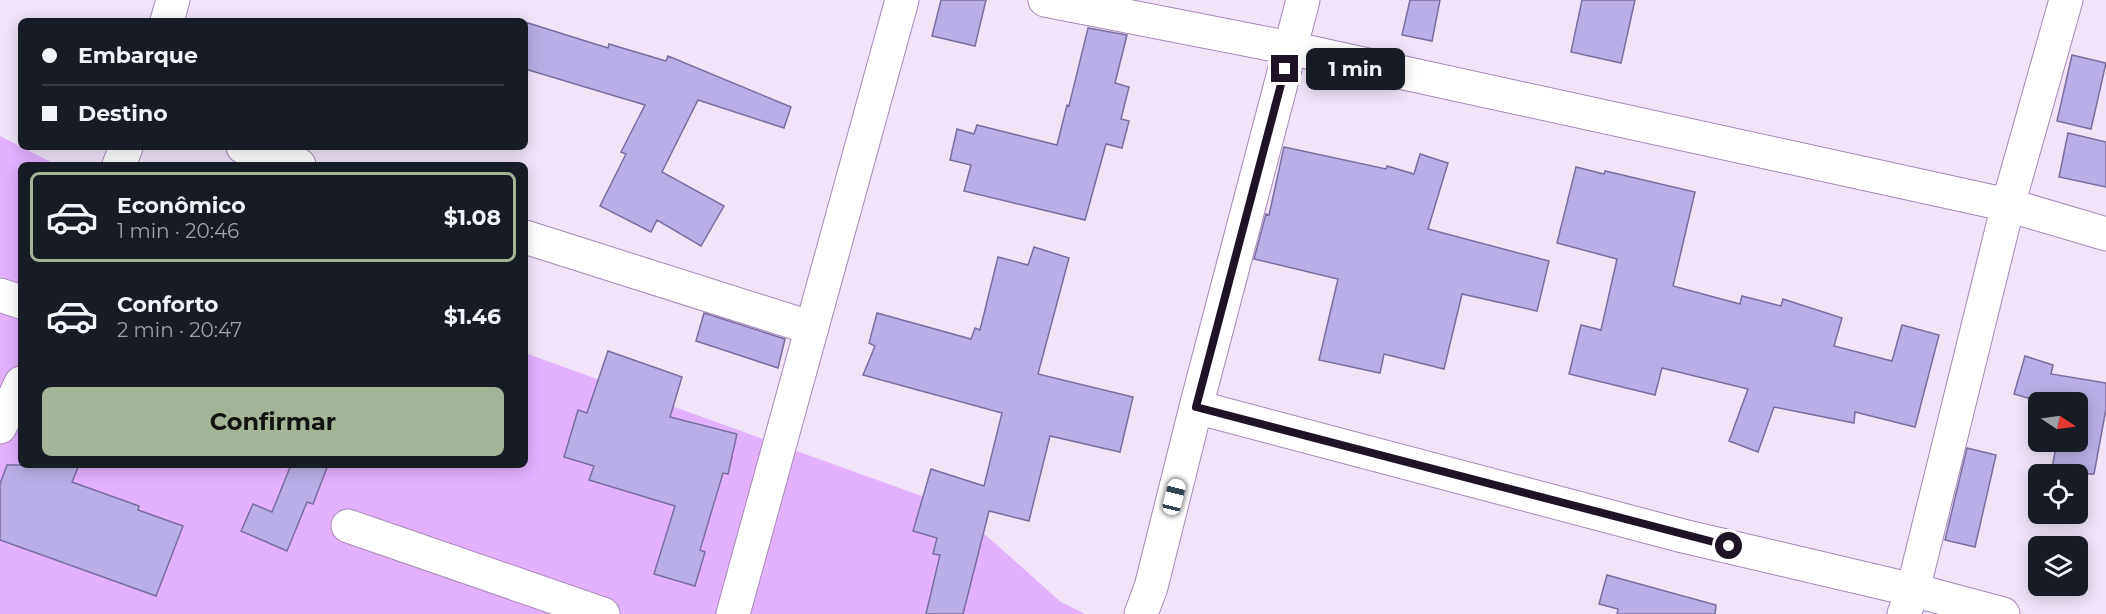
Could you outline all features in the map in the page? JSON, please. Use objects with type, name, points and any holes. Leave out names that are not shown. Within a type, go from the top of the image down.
[{"type":"street","points":[[168,18],[173,0]]},
{"type":"street","points":[[733,614],[902,0]]},
{"type":"street","points":[[1045,0],[1290,48],[2008,205],[2106,234]]},
{"type":"street","points":[[1141,614],[1151,587],[1303,0]]},
{"type":"street","points":[[1909,602],[2008,205],[2066,0]]},
{"type":"street","points":[[252,150],[290,162]]},
{"type":"street","points":[[528,238],[813,328]]},
{"type":"street","points":[[0,295],[18,301]]},
{"type":"street","points":[[0,427],[18,389]]},
{"type":"street","points":[[1196,407],[1683,536],[1909,602],[2003,614]]},
{"type":"street","points":[[348,526],[603,614]]},
{"type":"shaded area","points":[[0,136],[18,145],[18,150],[28,150],[51,162],[18,162],[18,468],[528,468],[528,354],[955,508],[1061,602],[1085,614],[0,614]]},
{"type":"building","points":[[941,0],[986,0],[975,46],[932,36]]},
{"type":"building","points":[[1410,0],[1440,0],[1432,41],[1402,35]]},
{"type":"building","points":[[1582,0],[1635,0],[1621,63],[1571,52]]},
{"type":"building","points":[[528,23],[608,48],[609,44],[666,61],[668,56],[791,107],[784,128],[698,100],[662,172],[724,206],[701,246],[657,220],[651,232],[600,206],[626,154],[621,152],[645,105],[528,70]]},
{"type":"building","points":[[1088,28],[1127,35],[1115,83],[1129,87],[1121,119],[1129,121],[1122,148],[1106,144],[1085,220],[964,191],[971,165],[950,160],[957,129],[974,134],[977,125],[1057,145]]},
{"type":"building","points":[[2072,55],[2106,63],[2091,129],[2057,121]]},
{"type":"building","points":[[2068,133],[2106,142],[2106,187],[2059,177]]},
{"type":"building","points":[[1284,147],[1386,169],[1387,166],[1414,174],[1420,154],[1448,163],[1428,229],[1549,261],[1537,311],[1462,294],[1444,369],[1384,354],[1380,373],[1319,360],[1338,279],[1254,259],[1266,214],[1269,215]]},
{"type":"building","points":[[1576,167],[1604,174],[1605,171],[1695,192],[1673,286],[1740,304],[1742,296],[1781,306],[1783,299],[1842,318],[1834,346],[1892,361],[1902,325],[1939,335],[1915,427],[1855,412],[1854,423],[1774,407],[1758,452],[1729,441],[1748,389],[1662,368],[1655,395],[1569,374],[1581,325],[1601,330],[1617,259],[1557,243]]},
{"type":"building","points":[[1034,247],[1069,258],[1038,374],[1133,397],[1120,452],[1050,436],[1029,521],[989,511],[963,614],[926,614],[940,555],[933,554],[937,538],[913,531],[931,469],[984,486],[1002,413],[863,375],[875,346],[869,343],[877,313],[971,339],[975,328],[980,330],[998,257],[1028,265]]},
{"type":"building","points":[[704,313],[785,339],[778,368],[696,341]]},
{"type":"building","points":[[608,351],[682,377],[670,417],[737,434],[728,474],[723,473],[700,550],[705,552],[695,586],[654,574],[675,506],[589,480],[594,466],[564,457],[578,410],[587,413]]},
{"type":"building","points":[[2025,356],[2053,365],[2051,374],[2106,383],[2106,409],[2094,474],[2088,474],[2088,464],[2053,464],[2055,452],[2088,452],[2088,392],[2028,392],[2028,398],[2014,394]]},
{"type":"building","points":[[1967,448],[1996,455],[1975,547],[1945,540]]},
{"type":"building","points":[[7,465],[18,465],[18,468],[78,468],[72,482],[139,506],[138,510],[183,526],[156,596],[0,540],[0,484]]},
{"type":"building","points":[[290,468],[327,468],[313,504],[307,502],[287,551],[241,531],[253,504],[272,512]]},
{"type":"building","points":[[1607,575],[1716,605],[1715,614],[1617,614],[1618,609],[1599,604]]},
{"type":"route","points":[[1285,69],[1196,407],[1683,536],[1729,546]]}]
